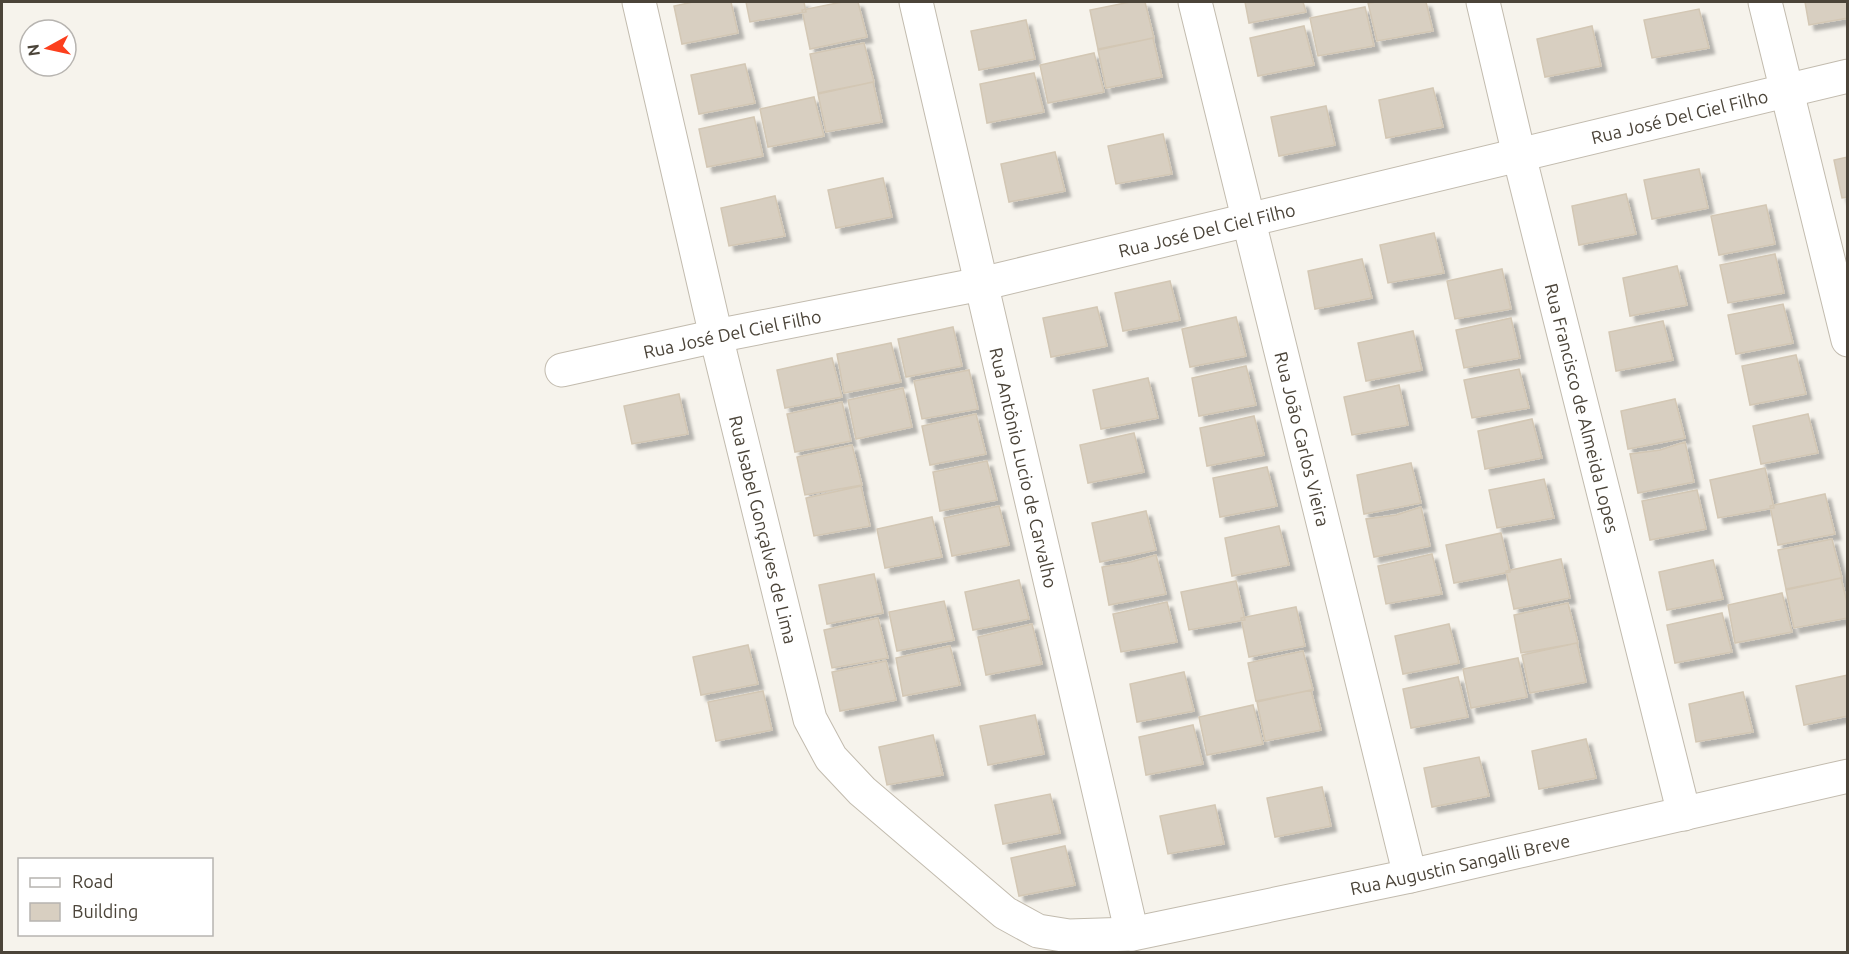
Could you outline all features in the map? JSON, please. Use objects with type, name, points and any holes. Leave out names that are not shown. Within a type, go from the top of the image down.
[{"type":"street","name":"Rua Isabel Gonçalves de Lima","points":[[639,2],[716,336],[810,719],[831,758],[862,791],[1005,913],[1038,931],[1070,936]]},
{"type":"street","name":"Rua Antônio Lucio de Carvalho","points":[[916,2],[1132,934]]},
{"type":"street","name":"Rua João Carlos Vieira","points":[[1195,2],[1410,876]]},
{"type":"street","name":"Rua Francisco de Almeida Lopes","points":[[1483,2],[1519,155],[1684,814]]},
{"type":"street","points":[[1765,2],[1848,340]]},
{"type":"street","name":"Rua José Del Ciel Filho","points":[[562,370],[716,336],[981,284],[1848,76]]},
{"type":"street","name":"Rua Augustin Sangalli Breve","points":[[1070,936],[1132,934],[1410,876],[1848,776]]},
{"type":"building","points":[[693,2],[731,2],[738,33],[682,44],[674,6]]},
{"type":"building","points":[[746,2],[804,2],[806,12],[750,22]]},
{"type":"building","points":[[842,2],[858,2],[867,37],[810,49],[802,10]]},
{"type":"building","points":[[1130,2],[1145,2],[1154,38],[1098,49],[1090,10]]},
{"type":"building","points":[[1245,2],[1303,2],[1306,12],[1249,23]]},
{"type":"building","points":[[1426,2],[1433,31],[1377,41],[1368,3]]},
{"type":"building","points":[[1805,2],[1848,2],[1848,18],[1809,25]]},
{"type":"building","points":[[1365,7],[1374,46],[1318,56],[1310,18]]},
{"type":"building","points":[[1699,9],[1709,48],[1652,58],[1644,20]]},
{"type":"building","points":[[1026,20],[1035,59],[979,70],[971,31]]},
{"type":"building","points":[[1304,26],[1314,65],[1258,76],[1250,38]]},
{"type":"building","points":[[1592,26],[1601,66],[1545,77],[1537,39]]},
{"type":"building","points":[[1153,38],[1162,77],[1106,88],[1098,50]]},
{"type":"building","points":[[864,43],[874,82],[818,93],[810,54]]},
{"type":"building","points":[[1094,53],[1104,92],[1048,103],[1040,65]]},
{"type":"building","points":[[745,64],[755,103],[699,114],[691,75]]},
{"type":"building","points":[[1034,73],[1044,112],[987,123],[980,84]]},
{"type":"building","points":[[873,82],[882,122],[826,132],[818,94]]},
{"type":"building","points":[[1433,88],[1443,127],[1386,138],[1379,100]]},
{"type":"building","points":[[814,97],[824,136],[768,147],[760,109]]},
{"type":"building","points":[[1326,106],[1335,145],[1279,156],[1271,117]]},
{"type":"building","points":[[754,117],[763,156],[707,167],[699,129]]},
{"type":"building","points":[[1163,134],[1172,174],[1116,184],[1108,146]]},
{"type":"building","points":[[1055,152],[1065,191],[1009,202],[1001,164]]},
{"type":"building","points":[[1848,157],[1848,197],[1842,198],[1834,160]]},
{"type":"building","points":[[1699,169],[1708,208],[1652,219],[1644,180]]},
{"type":"building","points":[[883,178],[892,217],[836,228],[828,190]]},
{"type":"building","points":[[1626,194],[1636,234],[1579,245],[1572,206]]},
{"type":"building","points":[[775,196],[785,236],[729,246],[721,208]]},
{"type":"building","points":[[1766,205],[1775,244],[1719,255],[1711,216]]},
{"type":"building","points":[[1434,233],[1444,273],[1388,283],[1380,245]]},
{"type":"building","points":[[1775,254],[1784,293],[1728,303],[1720,265]]},
{"type":"building","points":[[1362,259],[1372,298],[1315,309],[1308,271]]},
{"type":"building","points":[[1677,266],[1687,305],[1630,316],[1623,278]]},
{"type":"building","points":[[1502,269],[1511,309],[1455,319],[1447,281]]},
{"type":"building","points":[[1170,281],[1180,320],[1123,331],[1115,293]]},
{"type":"building","points":[[1783,304],[1793,343],[1736,354],[1728,315]]},
{"type":"building","points":[[1097,307],[1107,346],[1051,357],[1043,318]]},
{"type":"building","points":[[1236,317],[1246,356],[1190,367],[1182,329]]},
{"type":"building","points":[[1511,318],[1520,358],[1464,368],[1456,330]]},
{"type":"building","points":[[1663,321],[1673,360],[1616,371],[1609,332]]},
{"type":"building","points":[[953,327],[962,366],[906,377],[898,339]]},
{"type":"building","points":[[1413,331],[1422,370],[1366,381],[1358,343]]},
{"type":"building","points":[[891,343],[901,382],[844,393],[837,354]]},
{"type":"building","points":[[1796,355],[1806,394],[1750,405],[1742,366]]},
{"type":"building","points":[[832,358],[842,397],[785,408],[777,370]]},
{"type":"building","points":[[1246,366],[1256,405],[1199,416],[1192,378]]},
{"type":"building","points":[[1519,369],[1529,408],[1472,418],[1464,380]]},
{"type":"building","points":[[969,370],[978,409],[922,419],[914,381]]},
{"type":"building","points":[[1148,378],[1158,418],[1101,429],[1093,390]]},
{"type":"building","points":[[1399,385],[1408,425],[1352,435],[1344,397]]},
{"type":"building","points":[[903,388],[912,427],[856,439],[848,400]]},
{"type":"building","points":[[679,394],[688,434],[632,444],[624,406]]},
{"type":"building","points":[[1675,399],[1685,438],[1628,449],[1621,411]]},
{"type":"building","points":[[842,402],[851,441],[795,452],[787,414]]},
{"type":"building","points":[[976,414],[986,454],[930,465],[922,426]]},
{"type":"building","points":[[1808,414],[1818,453],[1761,464],[1753,426]]},
{"type":"building","points":[[1254,416],[1264,455],[1207,466],[1200,428]]},
{"type":"building","points":[[1532,419],[1542,458],[1485,469],[1478,431]]},
{"type":"building","points":[[1134,433],[1144,472],[1088,483],[1080,445]]},
{"type":"building","points":[[1685,442],[1694,482],[1638,493],[1630,454],[1660,450]]},
{"type":"building","points":[[852,445],[862,485],[805,495],[797,457]]},
{"type":"building","points":[[987,461],[997,500],[940,511],[933,472]]},
{"type":"building","points":[[1411,463],[1421,503],[1364,514],[1357,475]]},
{"type":"building","points":[[1267,467],[1277,506],[1220,517],[1213,478]]},
{"type":"building","points":[[1765,468],[1774,508],[1718,518],[1710,480]]},
{"type":"building","points":[[1544,479],[1554,518],[1497,528],[1489,490]]},
{"type":"building","points":[[861,486],[870,526],[814,536],[806,498]]},
{"type":"building","points":[[1697,490],[1706,529],[1650,540],[1642,501]]},
{"type":"building","points":[[1825,494],[1835,534],[1778,545],[1770,506]]},
{"type":"building","points":[[999,506],[1009,545],[952,556],[944,518]]},
{"type":"building","points":[[1421,507],[1430,546],[1374,557],[1366,519],[1396,515]]},
{"type":"building","points":[[1146,511],[1156,550],[1100,562],[1092,523]]},
{"type":"building","points":[[932,517],[942,557],[885,568],[877,529]]},
{"type":"building","points":[[1279,526],[1289,565],[1232,576],[1225,538]]},
{"type":"building","points":[[1501,533],[1510,572],[1454,583],[1446,545]]},
{"type":"building","points":[[1832,539],[1842,578],[1786,589],[1778,550]]},
{"type":"building","points":[[1432,554],[1442,594],[1386,604],[1378,566]]},
{"type":"building","points":[[1156,555],[1166,594],[1109,605],[1102,567]]},
{"type":"building","points":[[1561,559],[1570,598],[1514,609],[1506,571]]},
{"type":"building","points":[[1713,560],[1723,599],[1667,610],[1659,572]]},
{"type":"building","points":[[874,574],[883,613],[827,624],[819,585]]},
{"type":"building","points":[[1841,578],[1848,606],[1848,618],[1794,628],[1786,590]]},
{"type":"building","points":[[1019,580],[1029,619],[973,630],[965,592]]},
{"type":"building","points":[[1236,581],[1245,620],[1189,630],[1181,592]]},
{"type":"building","points":[[1782,593],[1792,632],[1735,643],[1728,605]]},
{"type":"building","points":[[944,601],[954,640],[897,651],[889,612]]},
{"type":"building","points":[[1167,602],[1177,642],[1121,652],[1113,614]]},
{"type":"building","points":[[1568,603],[1578,643],[1521,653],[1514,615]]},
{"type":"building","points":[[1296,607],[1305,646],[1249,657],[1241,618]]},
{"type":"building","points":[[1722,613],[1732,652],[1675,663],[1667,625]]},
{"type":"building","points":[[878,618],[888,658],[832,668],[824,630]]},
{"type":"building","points":[[1032,624],[1042,664],[986,675],[978,637]]},
{"type":"building","points":[[1449,624],[1459,663],[1403,674],[1395,636]]},
{"type":"building","points":[[1577,643],[1586,682],[1530,693],[1522,655]]},
{"type":"building","points":[[748,645],[758,684],[701,695],[693,657]]},
{"type":"building","points":[[950,646],[960,685],[903,696],[896,658]]},
{"type":"building","points":[[1303,651],[1313,690],[1256,701],[1248,663]]},
{"type":"building","points":[[1518,658],[1527,697],[1471,708],[1463,669]]},
{"type":"building","points":[[886,661],[896,700],[840,711],[832,672]]},
{"type":"building","points":[[1184,672],[1194,711],[1137,722],[1130,684]]},
{"type":"building","points":[[1848,675],[1848,716],[1804,725],[1796,686]]},
{"type":"building","points":[[1458,677],[1468,717],[1411,728],[1403,689]]},
{"type":"building","points":[[1311,690],[1321,730],[1265,741],[1257,702]]},
{"type":"building","points":[[763,691],[772,730],[716,741],[708,702]]},
{"type":"building","points":[[1743,692],[1753,732],[1696,742],[1689,704]]},
{"type":"building","points":[[1253,705],[1263,744],[1207,755],[1199,717]]},
{"type":"building","points":[[1035,715],[1044,754],[988,765],[980,726]]},
{"type":"building","points":[[1193,725],[1203,764],[1146,775],[1139,737]]},
{"type":"building","points":[[933,735],[943,775],[887,785],[879,747]]},
{"type":"building","points":[[1586,739],[1596,778],[1539,789],[1532,751]]},
{"type":"building","points":[[1479,757],[1489,796],[1432,807],[1424,768]]},
{"type":"building","points":[[1322,787],[1331,826],[1275,837],[1267,798]]},
{"type":"building","points":[[1050,794],[1060,833],[1003,844],[995,805]]},
{"type":"building","points":[[1215,805],[1224,844],[1168,854],[1160,816]]},
{"type":"building","points":[[1065,846],[1075,885],[1019,896],[1011,858]]}]
